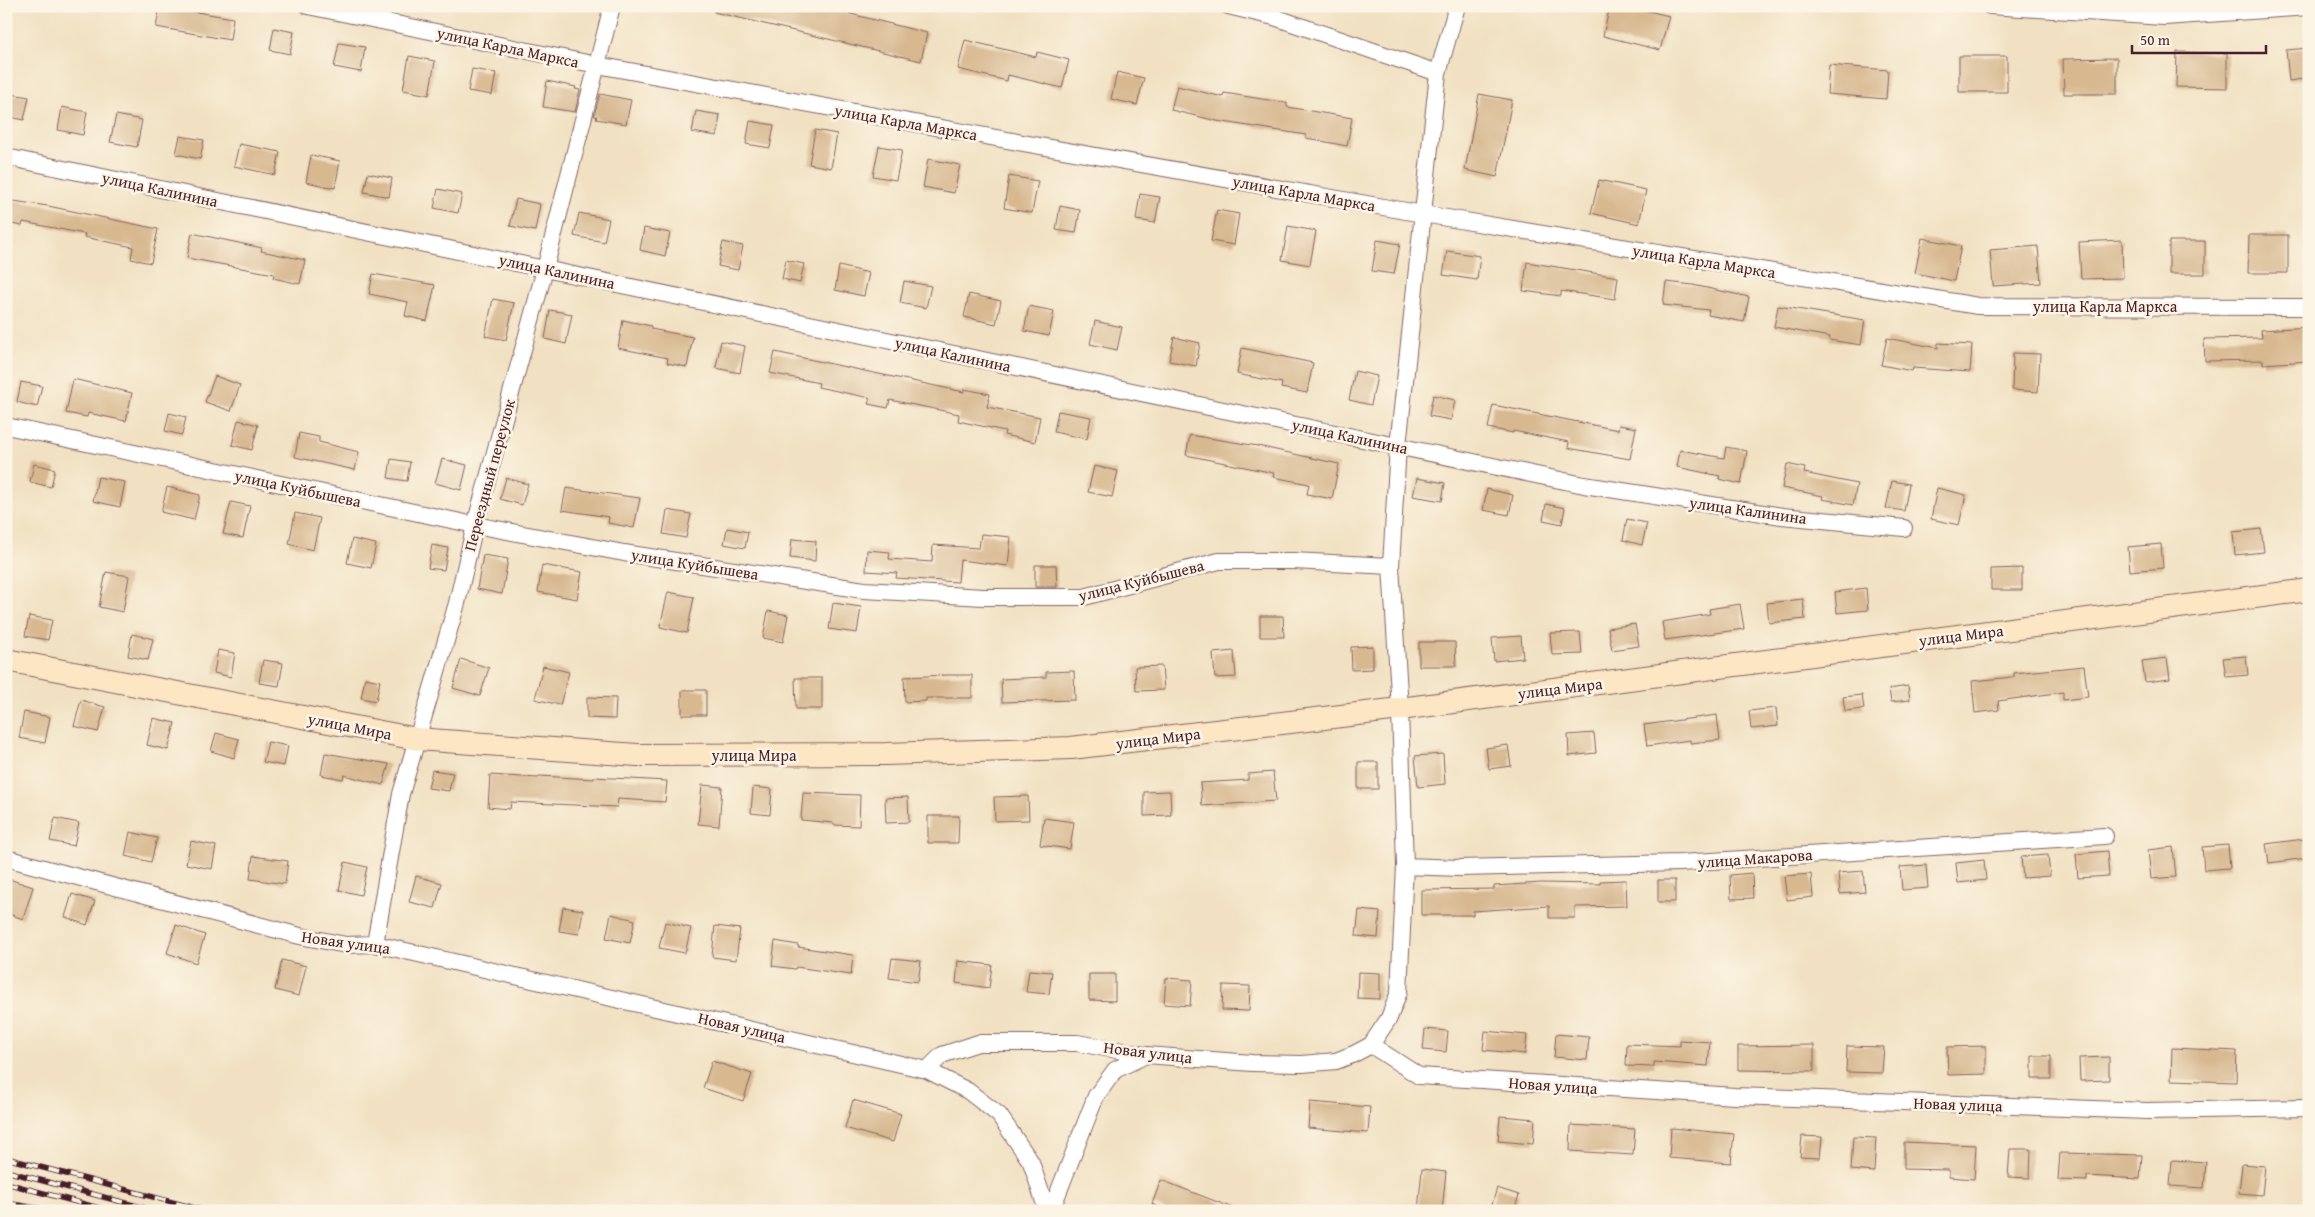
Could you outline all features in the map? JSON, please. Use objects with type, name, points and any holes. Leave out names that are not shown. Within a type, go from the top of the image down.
[{"type":"street","name":"улица Карла Маркса","points":[[308,6],[597,65],[1423,214],[1978,306],[2309,307]]},
{"type":"street","name":"Переездный переулок","points":[[375,944],[401,794],[457,603],[475,525],[545,269],[612,6]]},
{"type":"street","points":[[1228,6],[1274,17],[1438,72]]},
{"type":"street","points":[[1372,1045],[1390,1018],[1399,992],[1405,866],[1400,709],[1391,566],[1398,446],[1438,72],[1457,6]]},
{"type":"street","points":[[1990,6],[2164,17],[2309,7]]},
{"type":"street","name":"улица Калинина","points":[[6,157],[1584,485],[1782,516],[1904,528]]},
{"type":"street","name":"улица Куйбышева","points":[[6,426],[475,525],[624,553],[864,590],[983,597],[1084,597],[1219,561],[1293,561],[1391,566]]},
{"type":"street","name":"улица Мира","points":[[6,660],[418,738],[637,755],[895,754],[1071,748],[1400,709],[2309,590]]},
{"type":"street","name":"улица Макарова","points":[[1405,866],[1460,868],[1680,863],[2105,836]]},
{"type":"street","name":"Новая улица","points":[[6,858],[300,936],[346,945],[375,944],[927,1070],[942,1055],[978,1043],[1076,1043],[1146,1054],[1252,1063],[1302,1064],[1336,1061],[1372,1045],[1419,1076],[1735,1096],[2147,1111],[2309,1108]]},
{"type":"street","points":[[1049,1211],[1096,1096],[1115,1070],[1146,1054]]},
{"type":"street","points":[[927,1070],[968,1091],[1000,1115],[1031,1162],[1049,1211]]},
{"type":"building","points":[[160,6],[233,18],[230,40],[156,27]]},
{"type":"building","points":[[715,6],[819,6],[927,33],[921,61],[714,12]]},
{"type":"building","points":[[1610,6],[1628,6],[1669,16],[1660,50],[1603,36]]},
{"type":"building","points":[[274,28],[294,32],[290,54],[270,50]]},
{"type":"building","points":[[965,40],[1036,57],[1037,52],[1069,60],[1062,88],[1008,75],[1007,81],[958,69]]},
{"type":"building","points":[[339,43],[365,47],[361,72],[334,67]]},
{"type":"building","points":[[2309,48],[2309,78],[2289,81],[2286,50]]},
{"type":"building","points":[[2177,52],[2227,53],[2227,88],[2176,87]]},
{"type":"building","points":[[409,56],[435,61],[429,95],[403,90]]},
{"type":"building","points":[[1959,56],[2007,56],[2007,92],[1959,92]]},
{"type":"building","points":[[2117,58],[2117,94],[2064,94],[2063,59]]},
{"type":"building","points":[[1829,65],[1888,70],[1886,99],[1827,94]]},
{"type":"building","points":[[472,69],[496,73],[492,95],[468,91]]},
{"type":"building","points":[[1117,72],[1144,78],[1137,105],[1111,99]]},
{"type":"building","points":[[547,81],[576,87],[575,89],[580,90],[575,112],[543,107]]},
{"type":"building","points":[[1177,86],[1223,97],[1224,93],[1287,103],[1287,107],[1352,118],[1347,146],[1306,138],[1306,135],[1217,121],[1171,110]]},
{"type":"building","points":[[6,93],[29,97],[24,120],[6,116]]},
{"type":"building","points":[[600,94],[631,100],[626,124],[596,119],[597,116],[594,116]]},
{"type":"building","points":[[1479,94],[1512,100],[1497,177],[1465,170]]},
{"type":"building","points":[[62,107],[87,112],[83,135],[58,130]]},
{"type":"building","points":[[696,111],[720,115],[717,136],[692,132]]},
{"type":"building","points":[[116,115],[142,120],[137,147],[110,142]]},
{"type":"building","points":[[750,121],[774,125],[770,148],[746,144]]},
{"type":"building","points":[[815,130],[837,134],[831,168],[809,164]]},
{"type":"building","points":[[180,136],[204,140],[200,159],[176,154]]},
{"type":"building","points":[[239,144],[280,152],[275,175],[234,166]]},
{"type":"building","points":[[879,146],[902,150],[896,180],[873,176]]},
{"type":"building","points":[[311,155],[340,161],[335,188],[306,182]]},
{"type":"building","points":[[928,159],[960,165],[954,193],[923,187]]},
{"type":"building","points":[[368,173],[392,178],[389,197],[364,192]]},
{"type":"building","points":[[1009,176],[1038,181],[1032,213],[1004,208]]},
{"type":"building","points":[[1599,180],[1646,190],[1639,224],[1591,213]]},
{"type":"building","points":[[438,189],[462,194],[458,213],[434,208]]},
{"type":"building","points":[[1140,194],[1160,197],[1155,223],[1136,220]]},
{"type":"building","points":[[516,199],[540,204],[535,231],[510,226]]},
{"type":"building","points":[[6,200],[48,206],[158,229],[151,263],[131,259],[133,247],[84,237],[85,234],[23,222],[22,226],[6,223]]},
{"type":"building","points":[[1060,206],[1080,210],[1076,233],[1056,230]]},
{"type":"building","points":[[1217,210],[1239,214],[1234,245],[1211,241]]},
{"type":"building","points":[[579,213],[609,219],[604,242],[574,236]]},
{"type":"building","points":[[1288,226],[1316,231],[1310,265],[1282,260]]},
{"type":"building","points":[[644,228],[670,233],[665,256],[640,250]]},
{"type":"building","points":[[192,233],[262,248],[261,251],[305,260],[300,284],[273,278],[274,274],[187,258]]},
{"type":"building","points":[[2249,235],[2288,235],[2288,273],[2248,273]]},
{"type":"building","points":[[1922,238],[1961,246],[1954,281],[1915,273]]},
{"type":"building","points":[[1377,240],[1400,244],[1394,274],[1372,271]]},
{"type":"building","points":[[2122,240],[2123,278],[2081,279],[2079,242]]},
{"type":"building","points":[[2169,241],[2205,241],[2205,274],[2169,274]]},
{"type":"building","points":[[723,242],[743,246],[738,270],[718,266]]},
{"type":"building","points":[[2038,246],[2041,283],[1993,286],[1990,250]]},
{"type":"building","points":[[1447,251],[1480,256],[1477,280],[1443,275]]},
{"type":"building","points":[[786,260],[804,264],[800,283],[782,279]]},
{"type":"building","points":[[1527,262],[1618,277],[1615,299],[1561,291],[1561,296],[1523,291]]},
{"type":"building","points":[[839,266],[869,273],[864,296],[835,290]]},
{"type":"building","points":[[373,274],[435,285],[427,321],[405,316],[408,302],[369,294]]},
{"type":"building","points":[[904,281],[931,286],[926,308],[900,303]]},
{"type":"building","points":[[1666,282],[1693,285],[1749,297],[1744,322],[1708,315],[1709,310],[1663,305]]},
{"type":"building","points":[[969,294],[1001,301],[996,324],[964,317]]},
{"type":"building","points":[[493,299],[514,303],[506,340],[485,336]]},
{"type":"building","points":[[1029,306],[1054,311],[1049,336],[1024,331]]},
{"type":"building","points":[[1778,306],[1865,320],[1861,345],[1829,340],[1830,337],[1774,327]]},
{"type":"building","points":[[550,310],[572,314],[566,344],[545,339]]},
{"type":"building","points":[[623,320],[651,326],[651,329],[693,337],[687,367],[667,363],[668,358],[618,348]]},
{"type":"building","points":[[1095,321],[1122,327],[1117,350],[1090,344]]},
{"type":"building","points":[[2309,327],[2309,361],[2263,364],[2263,360],[2205,361],[2204,339],[2262,338],[2261,330]]},
{"type":"building","points":[[1174,337],[1200,343],[1196,366],[1169,361]]},
{"type":"building","points":[[1887,338],[1938,348],[1938,343],[1972,345],[1970,372],[1913,368],[1912,371],[1881,365]]},
{"type":"building","points":[[721,341],[745,346],[740,373],[716,368]]},
{"type":"building","points":[[1242,348],[1313,363],[1307,393],[1281,388],[1282,383],[1237,374]]},
{"type":"building","points":[[775,352],[964,392],[964,389],[990,394],[987,407],[1040,417],[1035,442],[1004,435],[1005,431],[958,421],[959,414],[890,400],[888,408],[868,404],[870,398],[818,387],[819,383],[770,373]]},
{"type":"building","points":[[2013,353],[2040,354],[2038,392],[2012,390]]},
{"type":"building","points":[[1355,371],[1377,376],[1371,405],[1349,400]]},
{"type":"building","points":[[215,376],[240,385],[231,411],[205,402]]},
{"type":"building","points":[[73,379],[132,393],[126,421],[88,413],[87,417],[66,413]]},
{"type":"building","points":[[21,382],[42,386],[37,407],[17,402]]},
{"type":"building","points":[[1433,395],[1455,400],[1451,420],[1429,416]]},
{"type":"building","points":[[1493,405],[1618,430],[1619,425],[1636,428],[1630,459],[1568,448],[1569,442],[1488,428]]},
{"type":"building","points":[[1058,411],[1091,417],[1087,439],[1054,432]]},
{"type":"building","points":[[169,413],[186,417],[182,435],[165,431]]},
{"type":"building","points":[[238,420],[258,425],[252,450],[232,445]]},
{"type":"building","points":[[299,433],[319,437],[319,442],[359,452],[355,470],[295,457]]},
{"type":"building","points":[[1190,435],[1258,446],[1339,464],[1332,499],[1307,494],[1309,484],[1273,477],[1274,473],[1186,455]]},
{"type":"building","points":[[1726,447],[1747,451],[1741,484],[1719,479],[1720,476],[1677,467],[1680,450],[1724,458]]},
{"type":"building","points":[[391,459],[410,462],[407,481],[388,478]]},
{"type":"building","points":[[442,459],[467,465],[461,490],[435,483]]},
{"type":"building","points":[[34,464],[55,469],[51,487],[30,482]]},
{"type":"building","points":[[1787,464],[1805,468],[1804,473],[1857,484],[1853,505],[1822,499],[1823,496],[1782,488]]},
{"type":"building","points":[[1094,466],[1118,471],[1112,497],[1088,492]]},
{"type":"building","points":[[98,477],[125,482],[120,507],[93,501]]},
{"type":"building","points":[[506,478],[528,484],[522,505],[500,499]]},
{"type":"building","points":[[1417,478],[1445,483],[1442,501],[1413,496]]},
{"type":"building","points":[[1892,481],[1909,484],[1904,511],[1886,508]]},
{"type":"building","points":[[167,487],[200,495],[194,520],[161,512]]},
{"type":"building","points":[[566,488],[640,498],[634,528],[608,523],[609,517],[562,510]]},
{"type":"building","points":[[1937,488],[1966,495],[1959,525],[1931,519]]},
{"type":"building","points":[[1487,489],[1513,495],[1509,515],[1483,510]]},
{"type":"building","points":[[231,502],[250,506],[243,538],[223,534]]},
{"type":"building","points":[[1546,504],[1565,508],[1562,524],[1543,520]]},
{"type":"building","points":[[667,510],[691,514],[686,538],[663,534]]},
{"type":"building","points":[[295,513],[320,518],[313,550],[289,544]]},
{"type":"building","points":[[1627,519],[1647,523],[1642,545],[1623,540]]},
{"type":"building","points":[[727,528],[748,532],[745,548],[724,544]]},
{"type":"building","points":[[2261,529],[2264,552],[2235,555],[2233,532]]},
{"type":"building","points":[[981,534],[1011,537],[1008,566],[960,560],[958,582],[896,578],[897,573],[866,571],[867,550],[890,552],[889,559],[932,562],[933,545],[979,548]]},
{"type":"building","points":[[352,539],[376,544],[371,568],[347,563]]},
{"type":"building","points":[[792,539],[816,541],[815,561],[790,558]]},
{"type":"building","points":[[2161,544],[2163,568],[2130,571],[2128,547]]},
{"type":"building","points":[[432,545],[448,548],[444,570],[428,568]]},
{"type":"building","points":[[483,555],[508,559],[502,594],[477,589]]},
{"type":"building","points":[[542,565],[582,572],[577,599],[538,592]]},
{"type":"building","points":[[1035,565],[1056,565],[1057,587],[1035,587]]},
{"type":"building","points":[[2022,568],[2022,590],[1991,590],[1991,569]]},
{"type":"building","points":[[106,572],[129,576],[123,612],[99,607]]},
{"type":"building","points":[[1866,588],[1868,610],[1837,613],[1835,592]]},
{"type":"building","points":[[668,592],[694,597],[687,633],[660,627]]},
{"type":"building","points":[[1803,599],[1805,619],[1769,623],[1767,603]]},
{"type":"building","points":[[833,603],[861,607],[857,633],[829,629]]},
{"type":"building","points":[[1740,604],[1744,629],[1665,640],[1662,622],[1710,614],[1709,609]]},
{"type":"building","points":[[768,611],[788,615],[783,642],[763,638]]},
{"type":"building","points":[[29,616],[52,620],[48,640],[25,636]]},
{"type":"building","points":[[1260,616],[1283,616],[1284,637],[1260,637]]},
{"type":"building","points":[[1635,624],[1639,646],[1612,650],[1608,628]]},
{"type":"building","points":[[1580,632],[1582,654],[1552,655],[1550,633]]},
{"type":"building","points":[[132,634],[153,639],[148,660],[128,656]]},
{"type":"building","points":[[1521,636],[1523,658],[1494,661],[1492,638]]},
{"type":"building","points":[[1419,642],[1455,642],[1456,666],[1419,666]]},
{"type":"building","points":[[1373,646],[1373,669],[1352,670],[1351,647]]},
{"type":"building","points":[[218,650],[235,653],[231,677],[214,673]]},
{"type":"building","points":[[1234,651],[1236,677],[1215,678],[1213,653]]},
{"type":"building","points":[[2246,656],[2248,675],[2226,677],[2223,658]]},
{"type":"building","points":[[2167,658],[2170,679],[2145,682],[2142,661]]},
{"type":"building","points":[[461,659],[489,668],[480,696],[453,688]]},
{"type":"building","points":[[263,660],[283,663],[279,686],[259,683]]},
{"type":"building","points":[[543,666],[569,672],[560,705],[535,699]]},
{"type":"building","points":[[1162,666],[1164,690],[1136,691],[1135,667]]},
{"type":"building","points":[[2084,666],[2088,697],[2063,700],[2063,692],[1998,701],[1999,710],[1975,713],[1972,681],[2014,677],[2014,673]]},
{"type":"building","points":[[1074,671],[1075,700],[1002,702],[1001,679],[1046,677],[1046,672]]},
{"type":"building","points":[[972,675],[972,698],[926,698],[926,701],[905,702],[904,677]]},
{"type":"building","points":[[365,678],[380,681],[376,701],[361,698]]},
{"type":"building","points":[[795,678],[822,678],[822,709],[796,709]]},
{"type":"building","points":[[1908,686],[1910,700],[1891,702],[1889,689]]},
{"type":"building","points":[[682,690],[706,690],[706,715],[682,715]]},
{"type":"building","points":[[1862,695],[1864,709],[1845,711],[1843,697]]},
{"type":"building","points":[[587,697],[616,698],[615,719],[587,718]]},
{"type":"building","points":[[81,700],[105,707],[98,732],[74,726]]},
{"type":"building","points":[[1776,708],[1778,726],[1751,729],[1749,711]]},
{"type":"building","points":[[24,712],[50,717],[45,743],[19,738]]},
{"type":"building","points":[[1717,715],[1720,740],[1690,743],[1690,740],[1647,746],[1644,725]]},
{"type":"building","points":[[153,718],[175,723],[168,750],[147,745]]},
{"type":"building","points":[[216,733],[239,739],[234,758],[211,751]]},
{"type":"building","points":[[1594,733],[1596,753],[1569,756],[1568,735]]},
{"type":"building","points":[[268,742],[288,746],[284,766],[263,762]]},
{"type":"building","points":[[1508,745],[1511,766],[1489,769],[1486,748]]},
{"type":"building","points":[[325,753],[389,764],[383,785],[344,775],[343,779],[321,775]]},
{"type":"building","points":[[1443,754],[1445,784],[1418,787],[1415,756]]},
{"type":"building","points":[[1358,762],[1378,762],[1378,789],[1358,789]]},
{"type":"building","points":[[432,770],[453,773],[449,791],[428,788]]},
{"type":"building","points":[[1273,772],[1276,801],[1202,806],[1200,783],[1248,780],[1248,774]]},
{"type":"building","points":[[490,775],[538,778],[539,776],[594,779],[594,777],[667,781],[665,802],[618,799],[617,807],[511,802],[510,809],[488,807]]},
{"type":"building","points":[[702,785],[722,787],[719,826],[698,824]]},
{"type":"building","points":[[753,787],[772,789],[770,815],[751,813]]},
{"type":"building","points":[[1170,791],[1171,815],[1144,816],[1144,792]]},
{"type":"building","points":[[803,793],[860,795],[859,826],[834,825],[834,823],[801,820]]},
{"type":"building","points":[[1028,796],[1029,820],[995,821],[994,797]]},
{"type":"building","points":[[908,797],[909,822],[886,823],[885,798]]},
{"type":"building","points":[[928,816],[959,816],[958,843],[928,843]]},
{"type":"building","points":[[55,818],[79,823],[74,846],[50,841]]},
{"type":"building","points":[[1044,818],[1074,822],[1070,849],[1040,845]]},
{"type":"building","points":[[130,832],[157,838],[151,862],[125,856]]},
{"type":"building","points":[[2304,839],[2307,858],[2269,863],[2266,844]]},
{"type":"building","points":[[191,841],[216,846],[212,869],[186,864]]},
{"type":"building","points":[[2228,845],[2230,868],[2204,870],[2202,847]]},
{"type":"building","points":[[2173,847],[2176,877],[2151,879],[2148,850]]},
{"type":"building","points":[[2107,851],[2109,876],[2078,878],[2076,854]]},
{"type":"building","points":[[2048,855],[2050,876],[2023,878],[2021,857]]},
{"type":"building","points":[[253,856],[288,861],[285,884],[250,879]]},
{"type":"building","points":[[1984,860],[1986,880],[1958,883],[1956,863]]},
{"type":"building","points":[[345,862],[367,867],[361,895],[339,890]]},
{"type":"building","points":[[1926,865],[1928,888],[1902,890],[1900,867]]},
{"type":"building","points":[[1863,871],[1865,892],[1840,894],[1838,873]]},
{"type":"building","points":[[1752,873],[1753,898],[1731,899],[1730,875]]},
{"type":"building","points":[[1811,874],[1813,897],[1787,900],[1784,876]]},
{"type":"building","points":[[416,876],[442,883],[435,908],[409,902]]},
{"type":"building","points":[[6,878],[33,887],[23,919],[6,913]]},
{"type":"building","points":[[1626,880],[1627,906],[1575,907],[1575,918],[1549,918],[1549,906],[1473,911],[1473,915],[1421,915],[1421,890],[1494,889],[1494,886],[1541,883],[1600,884],[1600,881]]},
{"type":"building","points":[[1658,880],[1675,880],[1675,902],[1658,902]]},
{"type":"building","points":[[72,894],[95,901],[87,925],[65,917]]},
{"type":"building","points":[[563,907],[583,910],[579,934],[559,931]]},
{"type":"building","points":[[1359,910],[1380,912],[1378,938],[1356,936]]},
{"type":"building","points":[[611,914],[635,920],[630,943],[606,938]]},
{"type":"building","points":[[665,922],[691,928],[685,953],[659,948]]},
{"type":"building","points":[[176,925],[205,935],[196,963],[167,953]]},
{"type":"building","points":[[715,926],[740,929],[736,960],[712,957]]},
{"type":"building","points":[[775,941],[798,945],[798,947],[853,955],[851,975],[796,967],[795,969],[772,966]]},
{"type":"building","points":[[892,958],[921,961],[918,982],[889,978]]},
{"type":"building","points":[[282,960],[306,966],[299,996],[275,990]]},
{"type":"building","points":[[958,961],[992,965],[989,988],[956,983]]},
{"type":"building","points":[[1029,970],[1052,972],[1049,994],[1026,992]]},
{"type":"building","points":[[1358,972],[1380,973],[1380,999],[1357,998]]},
{"type":"building","points":[[1089,974],[1115,974],[1115,1001],[1089,1000]]},
{"type":"building","points":[[1166,978],[1192,980],[1190,1006],[1164,1004]]},
{"type":"building","points":[[1223,985],[1250,986],[1249,1011],[1222,1010]]},
{"type":"building","points":[[1425,1029],[1448,1031],[1446,1052],[1423,1050]]},
{"type":"building","points":[[1485,1031],[1527,1035],[1525,1054],[1483,1050]]},
{"type":"building","points":[[1556,1034],[1589,1037],[1587,1060],[1554,1057]]},
{"type":"building","points":[[1680,1040],[1710,1042],[1708,1066],[1654,1062],[1654,1067],[1626,1066],[1627,1044],[1680,1046]]},
{"type":"building","points":[[1814,1045],[1814,1071],[1738,1070],[1738,1046]]},
{"type":"building","points":[[1847,1046],[1884,1047],[1882,1073],[1846,1072]]},
{"type":"building","points":[[1986,1046],[1986,1074],[1948,1075],[1947,1047]]},
{"type":"building","points":[[2172,1048],[2237,1051],[2236,1082],[2171,1080]]},
{"type":"building","points":[[2032,1056],[2051,1056],[2051,1079],[2032,1079]]},
{"type":"building","points":[[2109,1057],[2109,1080],[2080,1081],[2079,1058]]},
{"type":"building","points":[[712,1061],[752,1074],[743,1101],[703,1088]]},
{"type":"building","points":[[853,1100],[901,1114],[893,1142],[845,1128]]},
{"type":"building","points":[[1310,1102],[1370,1107],[1368,1133],[1308,1128]]},
{"type":"building","points":[[1500,1116],[1535,1119],[1533,1144],[1498,1141]]},
{"type":"building","points":[[1571,1125],[1635,1129],[1633,1155],[1570,1151]]},
{"type":"building","points":[[1671,1128],[1734,1134],[1731,1163],[1669,1158]]},
{"type":"building","points":[[1802,1136],[1822,1137],[1820,1158],[1800,1157]]},
{"type":"building","points":[[1853,1137],[1876,1138],[1874,1172],[1851,1170]]},
{"type":"building","points":[[1904,1142],[1976,1145],[1974,1179],[1949,1177],[1949,1170],[1904,1169]]},
{"type":"building","points":[[2010,1149],[2031,1149],[2030,1178],[2008,1177]]},
{"type":"building","points":[[2060,1153],[2142,1155],[2140,1179],[2087,1176],[2087,1181],[2058,1180]]},
{"type":"building","points":[[2172,1160],[2206,1162],[2204,1188],[2170,1186]]},
{"type":"building","points":[[2242,1164],[2265,1166],[2262,1195],[2239,1193]]},
{"type":"building","points":[[1422,1169],[1446,1172],[1442,1211],[1418,1211]]},
{"type":"building","points":[[1161,1180],[1238,1210],[1168,1211],[1152,1204]]},
{"type":"building","points":[[1497,1188],[1519,1195],[1514,1211],[1490,1211]]},
{"type":"railway","points":[[6,1158],[206,1211]]},
{"type":"railway","points":[[6,1171],[156,1211]]},
{"type":"railway","points":[[6,1183],[110,1211]]},
{"type":"railway","points":[[6,1203],[54,1211]]}]
